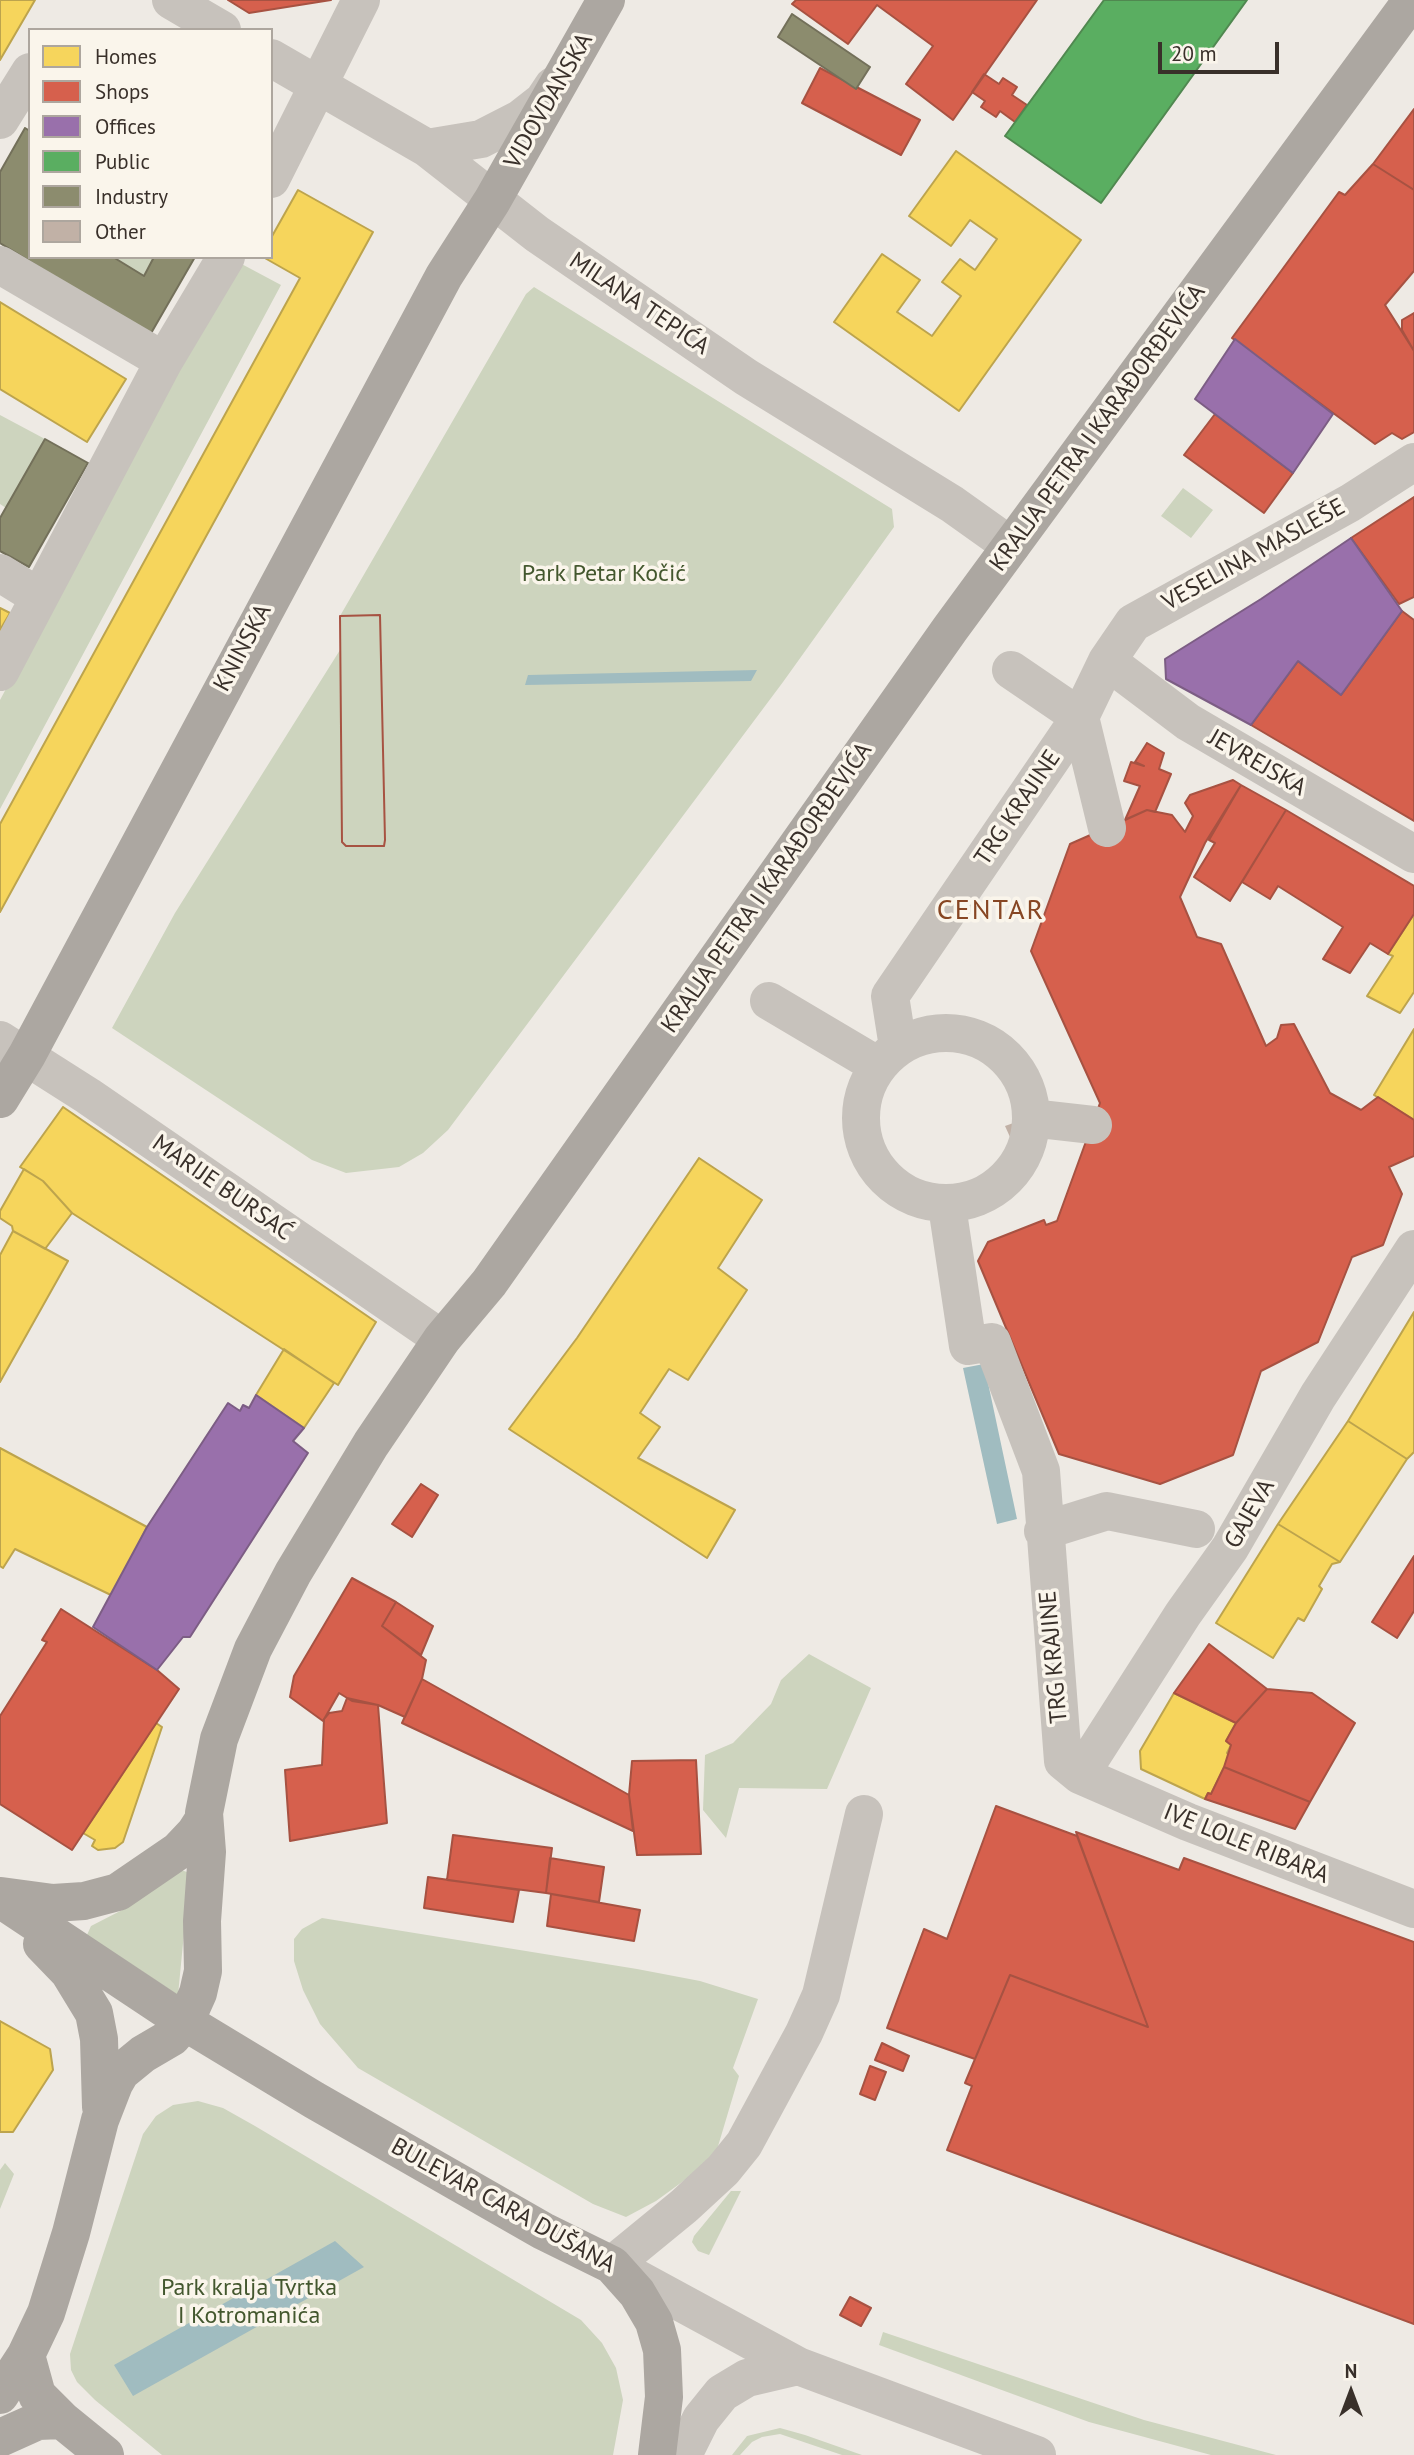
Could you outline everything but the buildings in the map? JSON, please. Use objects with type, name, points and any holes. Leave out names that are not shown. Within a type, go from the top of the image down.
[{"type":"main road","name":"VIDOVDANSKA","points":[[492,201],[606,0]]},
{"type":"main road","name":"KRALJA PETRA I KARAĐORĐEVIĆA","points":[[0,2395],[26,2355],[46,2314],[71,2233],[100,2120],[121,2072],[143,2054],[172,2038],[185,2022],[198,1993],[203,1971],[202,1921],[207,1852],[204,1819],[219,1739],[253,1649],[293,1573],[408,1388],[442,1339],[489,1283],[1011,546],[1412,0]]},
{"type":"main road","name":"KNINSKA","points":[[0,1099],[14,1048],[444,276],[492,201]]},
{"type":"main road","name":"KRALJA PETRA I KARAĐORĐEVIĆA","points":[[0,1898],[53,1903],[84,1901],[118,1892],[178,1851],[204,1819]]},
{"type":"main road","name":"BULEVAR CARA DUŠANA","points":[[0,1898],[185,2022],[314,2100],[544,2231],[612,2265]]},
{"type":"main road","points":[[0,1898],[69,1972],[94,2013],[99,2039],[100,2120]]},
{"type":"main road","points":[[612,2265],[637,2293],[654,2322],[662,2350],[664,2397],[657,2455]]},
{"type":"main road","points":[[26,2355],[37,2395],[62,2420],[106,2455]]},
{"type":"main road","points":[[0,2438],[38,2421],[62,2420]]},
{"type":"street","points":[[171,0],[219,28]]},
{"type":"street","points":[[273,175],[361,0]]},
{"type":"street","points":[[427,148],[481,139],[520,119],[542,101],[581,48]]},
{"type":"street","name":"MILANA TEPIĆA","points":[[273,59],[427,148],[492,201],[746,377],[952,504],[1011,546]]},
{"type":"street","points":[[0,120],[28,75]]},
{"type":"street","points":[[0,672],[164,360],[225,259]]},
{"type":"street","points":[[0,265],[164,360]]},
{"type":"street","name":"VESELINA MASLEŠE","points":[[1107,661],[1133,622],[1350,503],[1414,463]]},
{"type":"street","points":[[0,573],[39,597]]},
{"type":"street","name":"TRG KRAJINE","points":[[888,1056],[890,996],[1080,717],[1107,661]]},
{"type":"street","name":"JEVREJSKA","points":[[1107,661],[1188,722],[1414,854]]},
{"type":"street","points":[[1011,670],[1080,717],[1107,828]]},
{"type":"street","points":[[769,1001],[888,1056]]},
{"type":"street","points":[[954,1032],[982,1040],[1006,1057],[1023,1081],[1031,1118],[1030,1139],[1019,1165],[1000,1186],[976,1200],[947,1206],[922,1200],[896,1187],[877,1168],[864,1144],[860,1117],[864,1090],[888,1056],[933,1033],[954,1032]]},
{"type":"street","name":"MARIJE BURSAĆ","points":[[14,1048],[442,1339]]},
{"type":"street","points":[[1031,1118],[1093,1125]]},
{"type":"street","name":"TRG KRAJINE","points":[[947,1206],[968,1346],[992,1342],[1041,1471],[1043,1531],[1063,1761],[1080,1775]]},
{"type":"street","name":"GAJEVA","points":[[1080,1775],[1183,1614],[1230,1548],[1318,1396],[1414,1249]]},
{"type":"street","points":[[1041,1471],[1107,1511],[1196,1529]]},
{"type":"street","points":[[1043,1531],[1107,1511]]},
{"type":"street","name":"IVE LOLE RIBARA","points":[[1080,1775],[1281,1859],[1414,1909]]},
{"type":"street","points":[[612,2265],[723,2171],[744,2144],[804,2033],[821,1995],[864,1814]]},
{"type":"street","name":"BULEVAR CARA DUŠANA","points":[[612,2265],[798,2366],[1037,2455]]},
{"type":"street","points":[[683,2455],[701,2419],[722,2393],[747,2378],[798,2366]]},
{"type":"green space","points":[[116,259],[153,259],[144,276]]},
{"type":"green space","points":[[236,261],[281,285],[0,809],[0,700]]},
{"type":"green space","name":"Park Petar Kočić","points":[[534,287],[892,509],[894,527],[783,682],[448,1130],[423,1153],[399,1167],[346,1173],[312,1160],[112,1028],[175,913],[340,650],[340,616],[526,294]]},
{"type":"green space","points":[[0,415],[45,439],[6,508],[0,504]]},
{"type":"green space","points":[[1183,488],[1213,510],[1191,538],[1161,516]]},
{"type":"green space","points":[[809,1654],[871,1688],[827,1789],[739,1788],[726,1838],[703,1810],[705,1755],[733,1743],[771,1704],[781,1680]]},
{"type":"green space","points":[[178,1869],[187,1872],[188,1892],[178,1995],[87,1935],[91,1926],[128,1907]]},
{"type":"green space","points":[[322,1918],[637,1969],[700,1981],[758,1999],[733,2068],[739,2076],[716,2153],[704,2166],[656,2201],[626,2217],[593,2204],[358,2068],[320,2024],[303,1990],[294,1961],[294,1939],[302,1929]]},
{"type":"green space","name":"Park kralja Tvrtka I Kotromanića","points":[[198,2101],[223,2108],[255,2126],[581,2320],[602,2343],[616,2368],[623,2400],[613,2455],[162,2455],[95,2400],[77,2382],[71,2370],[70,2354],[143,2134],[156,2116],[173,2105]]},
{"type":"green space","points":[[5,2163],[14,2174],[0,2209],[0,2170]]},
{"type":"green space","points":[[731,2191],[741,2191],[709,2255],[698,2251],[692,2242],[694,2236]]},
{"type":"green space","points":[[883,2332],[1144,2420],[1276,2455],[1211,2455],[1089,2422],[879,2345]]},
{"type":"green space","points":[[780,2428],[862,2455],[842,2455],[780,2434],[762,2437],[752,2442],[740,2455],[732,2455],[747,2436]]},
{"type":"water","points":[[757,670],[751,681],[525,685],[528,675]]},
{"type":"water","points":[[984,1364],[1017,1519],[997,1524],[963,1368]]},
{"type":"water","points":[[335,2241],[364,2267],[133,2396],[114,2365]]},
{"type":"district","name":"CENTAR","points":[[991,911]]}]
